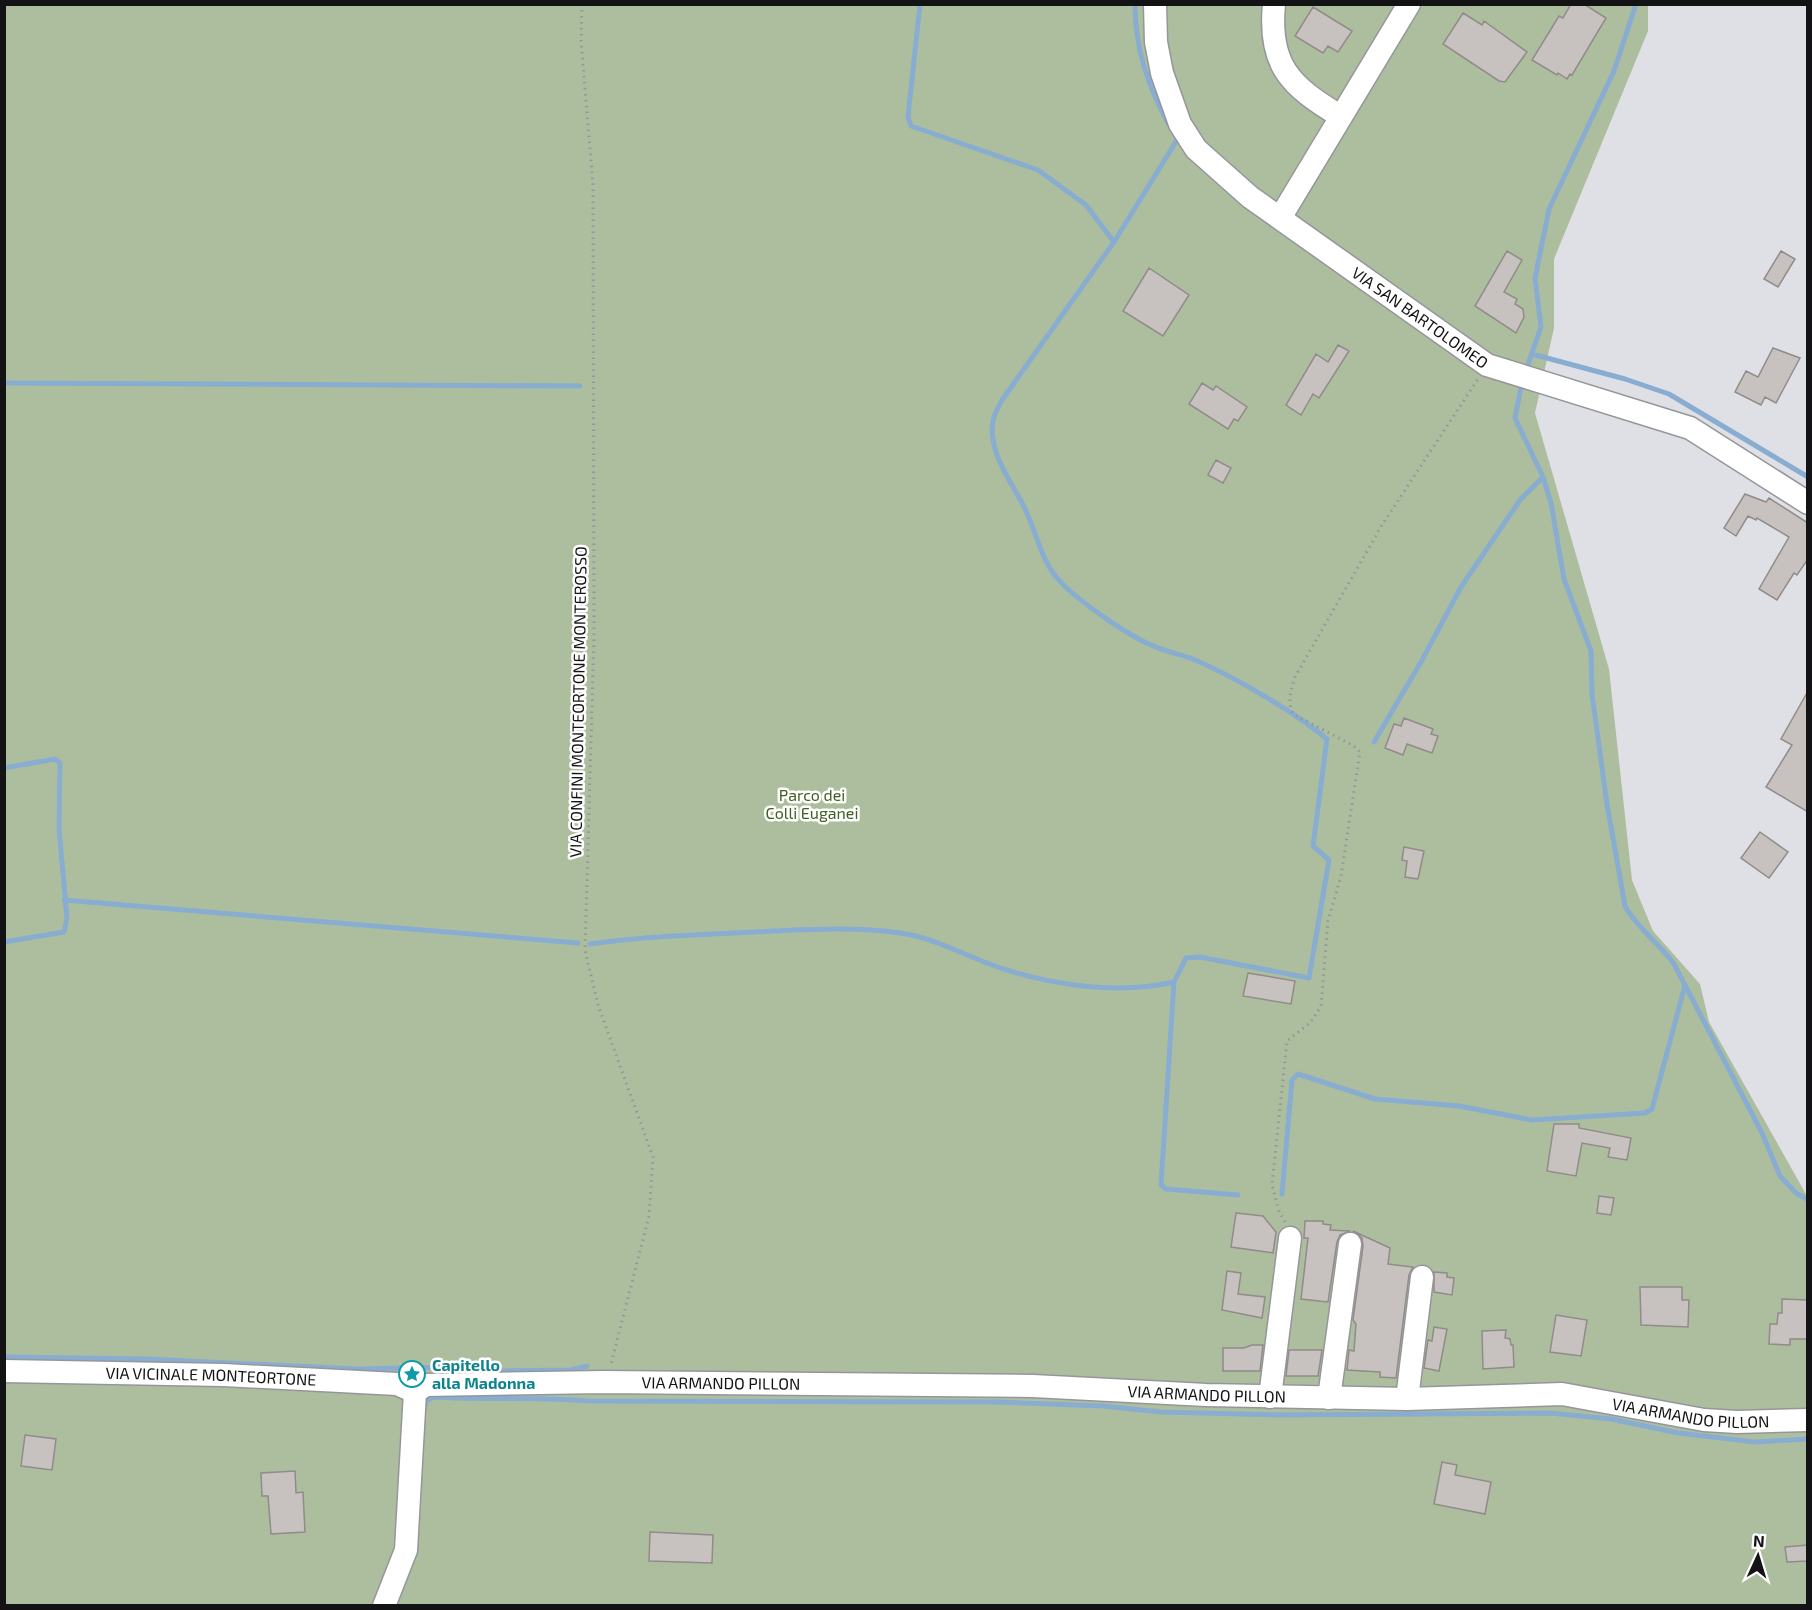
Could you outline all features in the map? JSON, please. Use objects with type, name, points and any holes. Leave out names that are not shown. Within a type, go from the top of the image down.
[{"type":"street","name":"VIA SAN BARTOLOMEO","points":[[1155,4],[1156,42],[1162,73],[1180,124],[1196,149],[1218,171],[1280,218],[1487,365],[1690,428],[1808,503]]},
{"type":"street","points":[[1274,4],[1273,39],[1283,70],[1296,86],[1340,116]]},
{"type":"street","points":[[1280,218],[1409,4]]},
{"type":"street","points":[[1270,1397],[1290,1238]]},
{"type":"street","points":[[1329,1398],[1350,1244]]},
{"type":"street","points":[[1407,1398],[1422,1277]]},
{"type":"street","name":"VIA VICINALE MONTEORTONE","points":[[4,1371],[305,1379],[397,1384],[415,1392]]},
{"type":"street","name":"VIA ARMANDO PILLON","points":[[415,1392],[426,1384],[603,1382],[1033,1386],[1329,1398],[1562,1394],[1704,1420],[1737,1422],[1808,1420]]},
{"type":"street","points":[[384,1605],[406,1550],[415,1392]]},
{"type":"path","name":"VIA CONFINI MONTEORTONE MONTEROSSO","points":[[582,4],[581,41],[593,185],[594,636],[585,950],[598,1005],[653,1157],[650,1216],[616,1346],[603,1382]]},
{"type":"path","points":[[1290,1238],[1272,1185],[1287,1041],[1311,1022],[1321,1006],[1328,921],[1341,876],[1360,752],[1354,746],[1293,714],[1290,707],[1290,692],[1295,677],[1382,525],[1487,365]]},
{"type":"green space","name":"Parco dei Colli Euganei","points":[[5,5],[1648,5],[1648,31],[1554,259],[1554,328],[1535,413],[1609,669],[1632,880],[1653,931],[1700,984],[1709,1022],[1807,1196],[1807,1605],[5,1606]]},
{"type":"building","points":[[1571,4],[1584,4],[1606,18],[1572,75],[1570,74],[1567,79],[1532,60],[1559,16],[1563,18]]},
{"type":"building","points":[[1313,7],[1352,31],[1338,52],[1328,46],[1323,53],[1295,36]]},
{"type":"building","points":[[1463,13],[1482,25],[1484,21],[1527,52],[1505,82],[1499,81],[1443,44]]},
{"type":"building","points":[[1507,251],[1522,260],[1504,292],[1517,299],[1515,304],[1523,309],[1524,317],[1516,333],[1475,306]]},
{"type":"building","points":[[1781,251],[1795,259],[1778,287],[1764,279]]},
{"type":"building","points":[[1149,268],[1189,295],[1163,336],[1123,311]]},
{"type":"building","points":[[1338,345],[1349,351],[1319,398],[1313,394],[1301,415],[1286,405],[1316,354],[1328,362]]},
{"type":"building","points":[[1773,348],[1800,358],[1776,403],[1765,397],[1761,405],[1735,392],[1746,371],[1758,377]]},
{"type":"building","points":[[1202,383],[1213,390],[1216,386],[1247,407],[1238,421],[1234,419],[1228,429],[1189,404]]},
{"type":"building","points":[[1216,460],[1231,468],[1223,483],[1208,475]]},
{"type":"building","points":[[1745,494],[1766,502],[1769,498],[1808,523],[1808,559],[1797,575],[1794,573],[1777,600],[1759,589],[1789,537],[1757,518],[1756,520],[1748,516],[1736,536],[1724,528]]},
{"type":"building","points":[[1808,691],[1808,812],[1766,787],[1792,745],[1781,739]]},
{"type":"building","points":[[1404,718],[1433,729],[1431,734],[1438,736],[1432,753],[1407,744],[1403,755],[1385,748],[1394,724],[1401,726]]},
{"type":"building","points":[[1760,832],[1788,852],[1769,878],[1741,858]]},
{"type":"building","points":[[1404,847],[1424,851],[1418,879],[1405,877],[1407,861],[1402,860]]},
{"type":"building","points":[[1248,973],[1295,981],[1291,1004],[1243,996]]},
{"type":"building","points":[[1554,1124],[1579,1124],[1579,1128],[1631,1138],[1627,1160],[1608,1157],[1610,1148],[1582,1143],[1576,1176],[1547,1171]]},
{"type":"building","points":[[1599,1196],[1614,1198],[1611,1215],[1597,1213]]},
{"type":"building","points":[[1236,1213],[1263,1216],[1276,1232],[1273,1253],[1231,1247]]},
{"type":"building","points":[[1305,1221],[1323,1221],[1323,1224],[1331,1225],[1330,1230],[1350,1231],[1340,1235],[1337,1242],[1328,1302],[1301,1299],[1308,1238],[1304,1238]]},
{"type":"building","points":[[1353,1231],[1390,1248],[1388,1264],[1413,1267],[1409,1275],[1396,1378],[1380,1377],[1380,1372],[1347,1370],[1349,1350],[1354,1351],[1356,1324],[1353,1320],[1363,1246],[1362,1238]]},
{"type":"building","points":[[1227,1271],[1241,1273],[1238,1294],[1265,1297],[1262,1318],[1222,1310]]},
{"type":"building","points":[[1434,1272],[1447,1273],[1447,1277],[1454,1278],[1452,1295],[1434,1292]]},
{"type":"building","points":[[1640,1287],[1682,1287],[1682,1300],[1689,1300],[1688,1327],[1641,1325]]},
{"type":"building","points":[[1782,1299],[1808,1300],[1808,1339],[1790,1339],[1790,1345],[1769,1344],[1770,1324],[1777,1324],[1778,1313],[1782,1313]]},
{"type":"building","points":[[1556,1315],[1587,1320],[1581,1356],[1550,1352]]},
{"type":"building","points":[[1434,1327],[1447,1329],[1439,1371],[1424,1368],[1428,1340],[1432,1341]]},
{"type":"building","points":[[1506,1330],[1505,1338],[1510,1339],[1513,1345],[1514,1367],[1483,1369],[1482,1331]]},
{"type":"building","points":[[1263,1345],[1260,1371],[1223,1371],[1223,1348],[1244,1348]]},
{"type":"building","points":[[1289,1350],[1322,1350],[1318,1376],[1286,1376]]},
{"type":"building","points":[[25,1435],[56,1439],[52,1470],[21,1466]]},
{"type":"building","points":[[1442,1462],[1457,1465],[1455,1475],[1491,1482],[1485,1514],[1434,1504]]},
{"type":"building","points":[[295,1471],[296,1493],[303,1492],[305,1532],[271,1534],[268,1496],[262,1496],[261,1473]]},
{"type":"building","points":[[650,1532],[713,1535],[712,1563],[649,1561]]},
{"type":"building","points":[[1808,1545],[1808,1561],[1787,1562],[1785,1547]]},
{"type":"waterway","points":[[920,4],[908,117],[911,126],[1038,170],[1086,205],[1114,242]]},
{"type":"waterway","points":[[1135,4],[1137,36],[1144,67],[1169,125]]},
{"type":"waterway","points":[[1526,370],[1541,327],[1535,278],[1549,209],[1614,71],[1636,4]]},
{"type":"waterway","points":[[1177,140],[1114,242],[1002,400],[994,418],[992,432],[1000,463],[1026,510],[1042,552],[1052,571],[1066,587],[1115,625],[1156,647],[1185,656],[1242,683],[1279,705],[1327,739],[1313,846],[1329,860],[1309,978],[1200,957],[1186,958],[1174,982],[1161,1185],[1166,1189],[1238,1195]]},
{"type":"waterway","points":[[1532,354],[1625,379],[1669,394],[1808,477]]},
{"type":"waterway","points":[[1522,382],[1515,418],[1543,477],[1551,503],[1564,579],[1591,651],[1592,694],[1607,804],[1625,906],[1674,964],[1762,1133],[1780,1176],[1796,1193],[1808,1200]]},
{"type":"waterway","points":[[4,383],[580,386]]},
{"type":"waterway","points":[[1374,742],[1421,662],[1461,587],[1520,500],[1543,477]]},
{"type":"waterway","points":[[4,768],[55,759],[60,763],[59,828],[67,918],[64,932],[4,942]]},
{"type":"waterway","points":[[64,900],[578,943]]},
{"type":"waterway","points":[[590,944],[692,935],[864,930],[924,938],[1016,973],[1060,983],[1130,988],[1174,982]]},
{"type":"waterway","points":[[1282,1194],[1292,1080],[1298,1074],[1375,1099],[1459,1106],[1532,1120],[1645,1113],[1652,1109],[1685,985]]},
{"type":"waterway","points":[[4,1357],[148,1359],[358,1369],[448,1367],[499,1371],[571,1370],[587,1366]]},
{"type":"waterway","points":[[424,1410],[426,1401],[434,1397],[588,1401],[996,1402],[1103,1406],[1161,1412],[1282,1415],[1550,1413],[1611,1419],[1678,1433],[1755,1442],[1808,1439]]},
{"type":"place","name":"Capitello alla Madonna","points":[[412,1374]]}]
